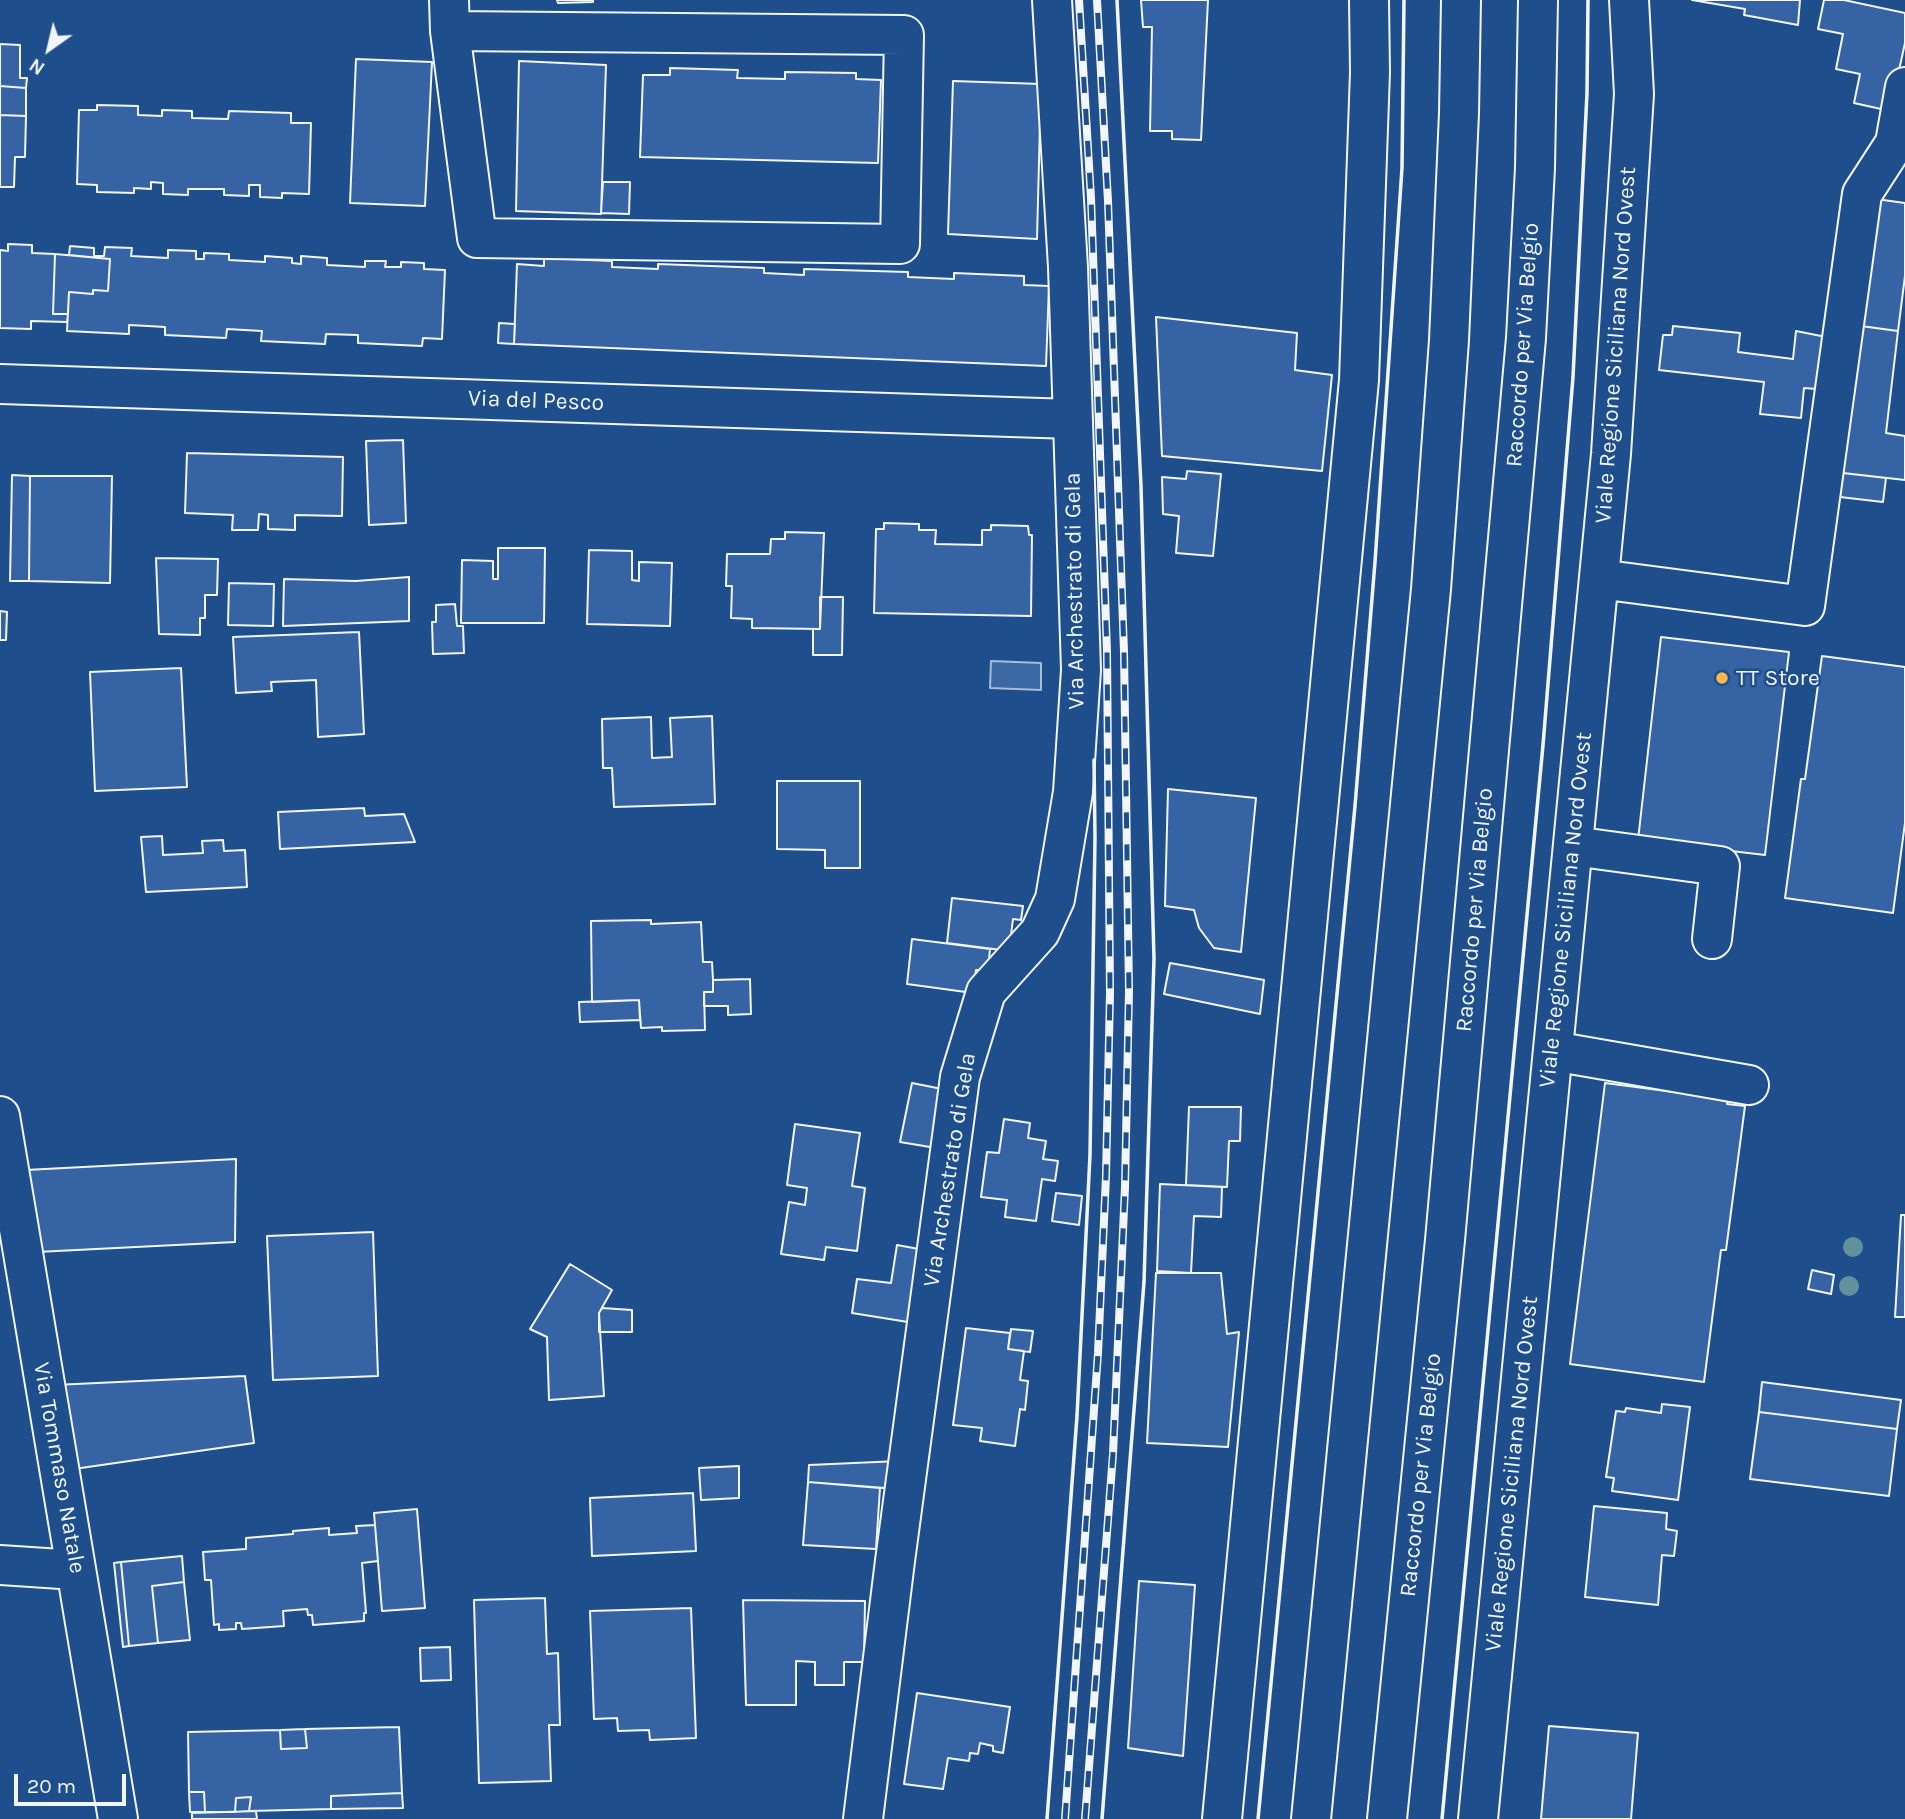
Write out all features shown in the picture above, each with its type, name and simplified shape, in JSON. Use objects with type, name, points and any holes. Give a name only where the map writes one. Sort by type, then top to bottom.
[{"type":"main road","name":"Via Archestrato di Gela","points":[[863,1819],[960,1077],[986,992],[1040,932],[1055,899],[1073,792],[1081,670],[1068,267],[1052,0]]},
{"type":"main road","points":[[1222,1819],[1359,380],[1370,72],[1369,0]]},
{"type":"main road","points":[[1311,1819],[1431,589],[1450,327],[1461,0]]},
{"type":"main road","name":"Raccordo per Via Belgio","points":[[1387,1819],[1445,1240],[1525,351],[1535,168],[1538,0]]},
{"type":"main road","name":"Viale Regione Siciliana Nord Ovest","points":[[1478,1819],[1611,454],[1634,94],[1629,0]]},
{"type":"main road","points":[[449,16],[904,35],[900,244],[477,238],[449,16]]},
{"type":"main road","points":[[1599,579],[1805,606],[1862,194],[1895,143],[1905,87]]},
{"type":"main road","name":"Via del Pesco","points":[[0,384],[1072,419]]},
{"type":"main road","points":[[1573,846],[1720,866],[1712,939]]},
{"type":"main road","points":[[1553,1051],[1749,1085]]},
{"type":"main road","name":"Via Tommaso Natale","points":[[0,1116],[118,1819]]},
{"type":"main road","points":[[0,1565],[76,1570]]},
{"type":"water","points":[[991,661],[1041,663],[1041,690],[990,688]]},
{"type":"building","points":[[557,0],[593,0],[593,2],[558,3]]},
{"type":"building","points":[[1141,0],[1208,0],[1201,140],[1172,139],[1172,131],[1150,131],[1152,27],[1143,27]]},
{"type":"building","points":[[1692,0],[1800,0],[1798,25],[1744,15],[1745,9]]},
{"type":"building","points":[[1824,0],[1844,0],[1905,13],[1905,43],[1890,111],[1854,103],[1860,74],[1836,69],[1843,34],[1818,29]]},
{"type":"building","points":[[0,44],[20,45],[20,78],[27,78],[26,88],[0,86]]},
{"type":"building","points":[[356,59],[432,62],[425,206],[350,203]]},
{"type":"building","points":[[519,61],[606,65],[601,214],[516,211]]},
{"type":"building","points":[[670,68],[738,70],[737,78],[785,79],[785,72],[856,73],[856,79],[881,80],[878,163],[640,157],[643,75],[670,75]]},
{"type":"building","points":[[953,81],[1041,84],[1037,239],[948,234]]},
{"type":"building","points":[[0,86],[26,88],[26,116],[0,115]]},
{"type":"building","points":[[97,105],[138,106],[138,115],[162,116],[162,110],[192,111],[192,118],[228,119],[229,111],[291,113],[291,123],[311,123],[309,194],[282,193],[282,198],[260,197],[260,185],[249,185],[249,196],[224,195],[224,189],[188,189],[188,195],[163,194],[163,183],[151,182],[151,189],[134,188],[134,193],[97,192],[97,185],[77,184],[79,110],[97,110]]},
{"type":"building","points":[[0,115],[26,116],[25,157],[15,157],[14,187],[0,187]]},
{"type":"building","points":[[603,182],[630,182],[629,214],[601,213]]},
{"type":"building","points":[[1876,199],[1905,203],[1905,276],[1898,331],[1861,326]]},
{"type":"building","points":[[8,244],[32,245],[32,253],[55,254],[53,314],[68,314],[67,322],[31,321],[31,329],[0,328],[0,250],[8,251]]},
{"type":"building","points":[[70,246],[94,248],[94,256],[104,256],[105,247],[132,248],[131,256],[168,258],[168,250],[196,251],[196,259],[204,259],[204,253],[229,254],[229,260],[265,262],[265,256],[292,258],[292,263],[301,264],[301,256],[327,258],[327,265],[365,267],[365,261],[386,261],[385,267],[401,267],[401,262],[424,263],[424,269],[445,270],[442,339],[423,338],[422,346],[358,343],[358,335],[326,334],[325,344],[261,341],[262,331],[227,329],[226,338],[165,335],[165,327],[129,325],[129,334],[67,331],[69,292],[93,294],[93,290],[108,291],[110,259],[69,255]]},
{"type":"building","points":[[55,254],[110,259],[108,291],[93,290],[93,294],[69,292],[68,314],[53,314]]},
{"type":"building","points":[[544,258],[612,261],[612,267],[658,269],[658,264],[764,268],[764,273],[804,275],[804,269],[908,272],[908,277],[954,279],[954,273],[1024,276],[1024,285],[1049,286],[1046,366],[514,344],[517,264],[544,266]]},
{"type":"building","points":[[1156,317],[1297,333],[1295,370],[1332,375],[1322,471],[1162,456]]},
{"type":"building","points":[[499,323],[515,324],[514,344],[498,343]]},
{"type":"building","points":[[1673,326],[1740,333],[1738,352],[1793,359],[1796,331],[1831,338],[1817,389],[1804,388],[1801,418],[1760,414],[1764,382],[1659,370],[1663,335],[1672,335]]},
{"type":"building","points":[[1861,326],[1898,331],[1886,433],[1905,436],[1905,480],[1843,473]]},
{"type":"building","points":[[403,440],[406,523],[369,525],[366,441]]},
{"type":"building","points":[[187,453],[343,457],[342,516],[295,515],[295,530],[268,529],[268,515],[259,514],[258,530],[232,530],[233,515],[185,513]]},
{"type":"building","points":[[1187,471],[1221,474],[1213,556],[1176,553],[1179,516],[1163,514],[1162,477],[1186,479]]},
{"type":"building","points":[[1843,473],[1886,478],[1883,502],[1840,497]]},
{"type":"building","points":[[12,475],[30,476],[29,581],[10,581]]},
{"type":"building","points":[[30,476],[112,476],[110,583],[29,581]]},
{"type":"building","points":[[884,523],[919,524],[919,530],[936,530],[935,544],[982,545],[982,530],[991,530],[991,525],[1028,526],[1029,535],[1032,535],[1031,616],[874,613],[876,529],[884,529]]},
{"type":"building","points":[[785,532],[824,533],[820,629],[752,628],[752,619],[731,618],[732,586],[726,586],[727,554],[770,554],[771,539],[785,539]]},
{"type":"building","points":[[498,548],[545,548],[544,623],[461,623],[462,560],[493,561],[493,579],[498,579]]},
{"type":"building","points":[[589,550],[632,551],[632,580],[639,581],[639,562],[672,563],[670,626],[587,624]]},
{"type":"building","points":[[156,558],[218,559],[217,595],[205,595],[205,618],[200,618],[200,635],[159,634]]},
{"type":"building","points":[[409,577],[409,621],[283,626],[284,579],[356,581]]},
{"type":"building","points":[[229,583],[274,584],[273,626],[228,625]]},
{"type":"building","points":[[820,597],[843,597],[842,655],[813,655],[813,629],[820,629]]},
{"type":"building","points":[[455,604],[457,626],[463,626],[464,653],[433,654],[432,622],[436,622],[436,605]]},
{"type":"building","points":[[0,611],[7,612],[6,640],[0,640]]},
{"type":"building","points":[[359,632],[364,734],[318,737],[316,680],[271,682],[272,691],[236,693],[233,637]]},
{"type":"building","points":[[1661,637],[1789,652],[1765,855],[1638,840]]},
{"type":"building","points":[[1822,656],[1905,667],[1905,823],[1893,913],[1785,898],[1801,779],[1805,779]]},
{"type":"building","points":[[181,668],[187,787],[95,791],[90,672]]},
{"type":"building","points":[[712,716],[715,804],[614,807],[612,768],[603,768],[602,719],[651,717],[652,758],[672,757],[670,718]]},
{"type":"building","points":[[777,781],[860,781],[860,868],[825,868],[825,850],[777,849]]},
{"type":"building","points":[[1168,789],[1256,798],[1241,952],[1214,948],[1199,928],[1194,910],[1165,906]]},
{"type":"building","points":[[364,808],[365,816],[404,814],[415,842],[280,849],[278,812]]},
{"type":"building","points":[[162,836],[163,855],[203,853],[202,841],[223,840],[224,851],[245,850],[247,887],[146,892],[141,837]]},
{"type":"building","points":[[952,898],[1023,906],[1021,920],[1013,919],[1009,951],[947,943]]},
{"type":"building","points":[[651,920],[651,924],[701,922],[703,962],[712,962],[713,980],[713,992],[704,992],[705,1030],[662,1031],[662,1027],[641,1028],[639,1000],[592,1002],[591,921]]},
{"type":"building","points":[[912,939],[990,949],[988,971],[976,970],[973,993],[907,984]]},
{"type":"building","points":[[1170,963],[1264,980],[1260,1014],[1164,994]]},
{"type":"building","points":[[750,979],[751,1014],[728,1015],[728,1006],[704,1006],[704,992],[713,992],[713,980]]},
{"type":"building","points":[[639,1000],[640,1020],[580,1022],[579,1002]]},
{"type":"building","points":[[912,1083],[947,1090],[936,1148],[900,1142]]},
{"type":"building","points":[[1605,1083],[1728,1099],[1727,1104],[1745,1106],[1726,1250],[1721,1250],[1704,1382],[1570,1364]]},
{"type":"building","points":[[1189,1107],[1241,1107],[1240,1141],[1229,1141],[1227,1187],[1186,1185]]},
{"type":"building","points":[[1004,1119],[1030,1123],[1028,1138],[1046,1141],[1043,1159],[1058,1161],[1055,1181],[1042,1179],[1036,1221],[1005,1217],[1007,1200],[981,1197],[987,1152],[999,1153]]},
{"type":"building","points":[[795,1124],[860,1133],[852,1186],[865,1188],[857,1251],[826,1247],[824,1260],[781,1254],[789,1202],[805,1205],[807,1188],[787,1185]]},
{"type":"building","points":[[236,1159],[235,1242],[37,1252],[26,1170]]},
{"type":"building","points":[[1160,1184],[1222,1187],[1221,1217],[1194,1216],[1191,1273],[1157,1271]]},
{"type":"building","points":[[1056,1193],[1082,1196],[1079,1225],[1052,1221]]},
{"type":"building","points":[[1901,1215],[1905,1215],[1905,1317],[1895,1317]]},
{"type":"building","points":[[373,1232],[378,1376],[273,1380],[267,1236]]},
{"type":"building","points":[[897,1245],[919,1249],[908,1322],[852,1313],[857,1279],[891,1283]]},
{"type":"building","points":[[570,1264],[612,1290],[599,1313],[604,1396],[549,1400],[547,1337],[530,1329]]},
{"type":"building","points":[[1812,1270],[1834,1275],[1831,1294],[1808,1289]]},
{"type":"building","points":[[1156,1273],[1221,1273],[1227,1334],[1239,1332],[1228,1447],[1147,1443]]},
{"type":"building","points":[[602,1308],[632,1310],[632,1332],[599,1332],[599,1313]]},
{"type":"building","points":[[966,1328],[1010,1333],[1008,1349],[1024,1351],[1020,1380],[1028,1381],[1025,1410],[1020,1409],[1015,1446],[980,1441],[982,1428],[953,1425]]},
{"type":"building","points":[[1011,1329],[1033,1331],[1030,1352],[1008,1349]]},
{"type":"building","points":[[245,1376],[254,1443],[67,1470],[55,1385]]},
{"type":"building","points":[[1762,1382],[1901,1400],[1897,1429],[1759,1412]]},
{"type":"building","points":[[1662,1404],[1690,1407],[1678,1500],[1612,1491],[1614,1478],[1606,1477],[1616,1411],[1625,1412],[1626,1408],[1661,1413]]},
{"type":"building","points":[[1759,1412],[1897,1429],[1889,1496],[1750,1479]]},
{"type":"building","points":[[899,1461],[898,1489],[808,1482],[809,1465]]},
{"type":"building","points":[[739,1466],[739,1498],[701,1500],[699,1468]]},
{"type":"building","points":[[808,1482],[880,1488],[876,1549],[803,1545]]},
{"type":"building","points":[[693,1493],[696,1551],[592,1556],[590,1498]]},
{"type":"building","points":[[1594,1506],[1667,1513],[1666,1529],[1677,1531],[1674,1556],[1662,1555],[1658,1605],[1585,1597]]},
{"type":"building","points":[[417,1509],[425,1608],[382,1611],[374,1513]]},
{"type":"building","points":[[375,1525],[378,1561],[362,1563],[366,1613],[364,1621],[313,1625],[312,1615],[308,1615],[307,1609],[283,1611],[284,1626],[242,1629],[241,1623],[236,1623],[236,1629],[219,1630],[219,1624],[214,1625],[211,1580],[205,1580],[203,1552],[246,1549],[246,1538],[329,1528],[329,1535],[357,1533],[356,1526]]},
{"type":"building","points":[[182,1556],[184,1582],[152,1586],[158,1643],[129,1646],[121,1562]]},
{"type":"building","points":[[121,1562],[129,1646],[123,1647],[114,1563]]},
{"type":"building","points":[[1139,1581],[1195,1585],[1183,1756],[1128,1748]]},
{"type":"building","points":[[184,1582],[190,1640],[158,1643],[152,1586]]},
{"type":"building","points":[[545,1598],[547,1654],[558,1653],[560,1725],[549,1725],[551,1781],[479,1783],[474,1600]]},
{"type":"building","points":[[743,1600],[865,1601],[864,1662],[844,1662],[844,1685],[815,1685],[815,1662],[796,1661],[796,1705],[746,1705]]},
{"type":"building","points":[[691,1608],[696,1738],[650,1740],[649,1730],[618,1731],[617,1718],[594,1719],[590,1611]]},
{"type":"building","points":[[450,1647],[451,1680],[421,1681],[420,1648]]},
{"type":"building","points":[[917,1693],[1010,1707],[1003,1753],[993,1751],[993,1746],[980,1743],[978,1754],[970,1753],[969,1761],[948,1758],[943,1789],[904,1784]]},
{"type":"building","points":[[1549,1726],[1638,1733],[1631,1819],[1541,1819]]},
{"type":"building","points":[[399,1727],[402,1793],[331,1796],[331,1809],[249,1811],[251,1797],[236,1798],[235,1812],[205,1812],[204,1792],[189,1792],[188,1732],[280,1730],[281,1749],[307,1748],[305,1729]]},
{"type":"building","points":[[305,1729],[307,1748],[281,1749],[280,1730]]},
{"type":"building","points":[[189,1792],[204,1792],[205,1812],[190,1812]]},
{"type":"building","points":[[402,1793],[403,1808],[331,1809],[331,1796]]},
{"type":"building","points":[[251,1797],[249,1811],[235,1812],[236,1798]]},
{"type":"building","points":[[256,1811],[257,1819],[192,1819],[192,1813]]},
{"type":"railway","points":[[1065,1819],[1098,1353],[1110,993],[1107,652],[1091,198],[1079,0]]},
{"type":"railway","points":[[1085,1819],[1113,1454],[1125,1187],[1129,991],[1124,652],[1108,201],[1097,0]]},
{"type":"wall","points":[[1102,1819],[1144,1282],[1154,959],[1141,486],[1117,0]]},
{"type":"wall","points":[[1258,1819],[1355,806],[1375,562],[1402,168],[1404,0]]},
{"type":"wall","points":[[1442,1819],[1543,745],[1573,377],[1587,93],[1588,0]]},
{"type":"wall","points":[[1047,1819],[1077,1416],[1090,1155],[1094,760]]},
{"type":"place","name":"TT Store","points":[[1722,678]]}]
